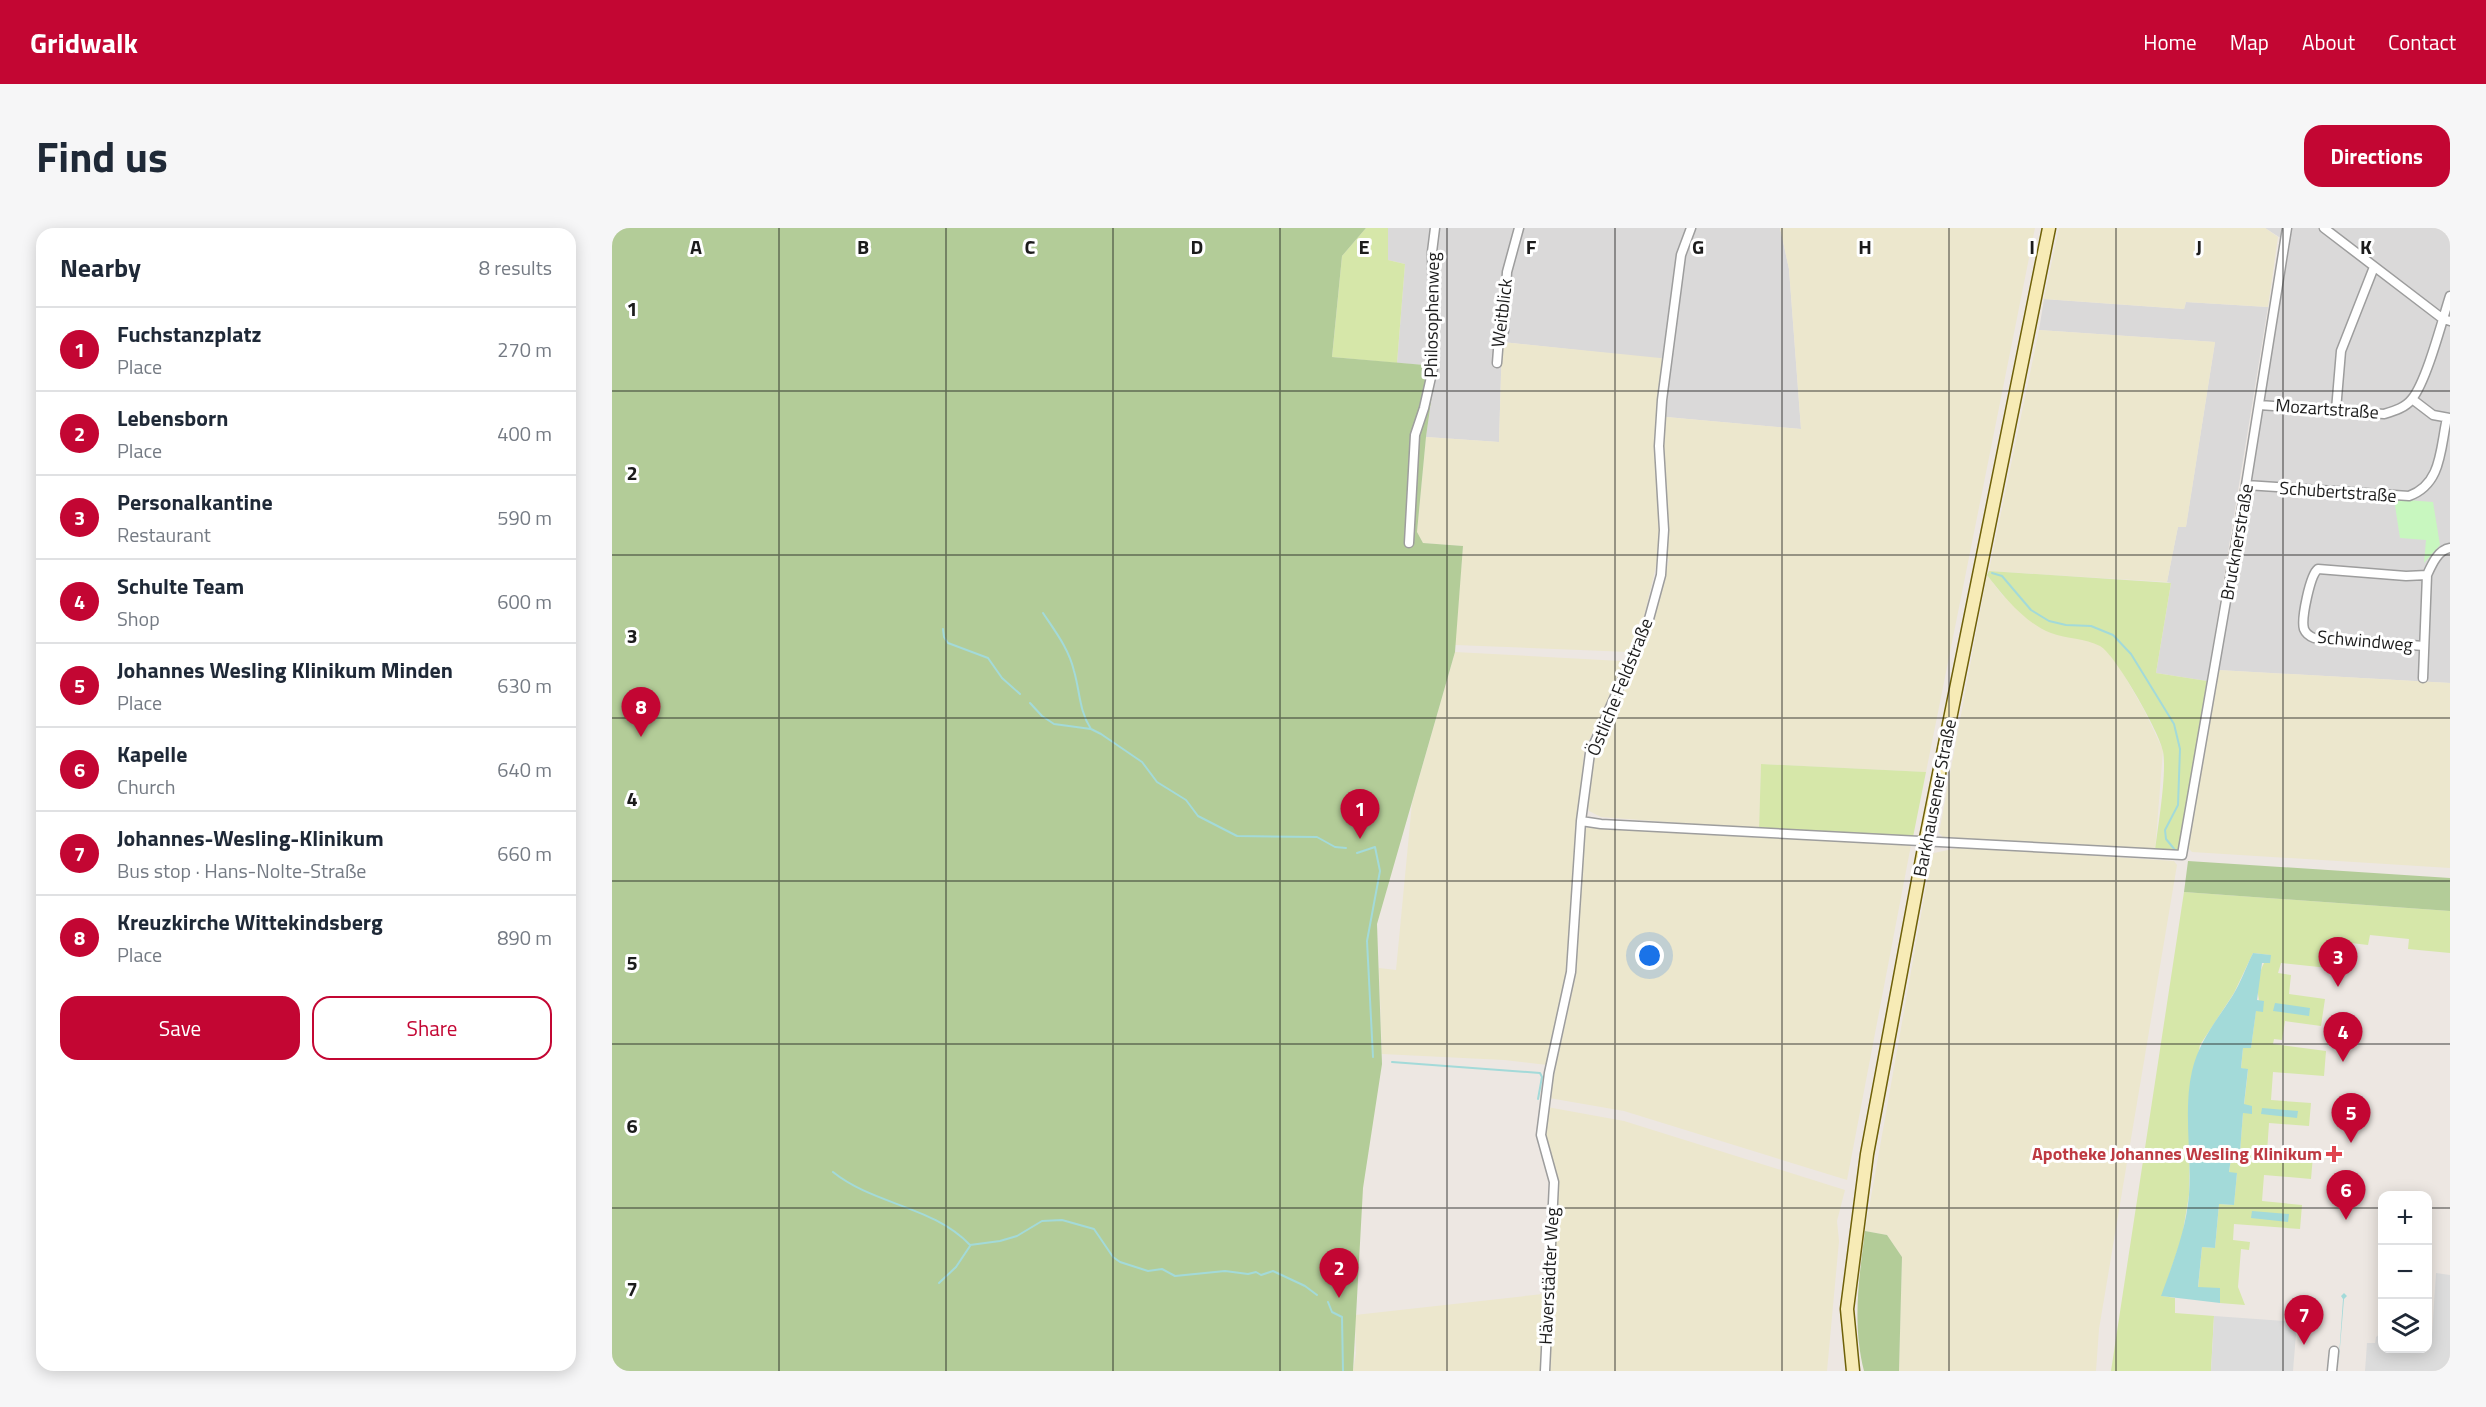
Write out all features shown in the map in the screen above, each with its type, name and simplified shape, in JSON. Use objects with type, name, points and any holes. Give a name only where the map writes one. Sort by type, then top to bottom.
[{"type":"main road","name":"Barkhausener Straße","points":[[1853,1371],[1847,1309],[1852,1258],[1879,1086],[1925,843],[2049,228]]},
{"type":"street","name":"Philosophenweg","points":[[1409,543],[1415,435],[1434,364],[1432,252],[1435,228]]},
{"type":"street","name":"Weitblick","points":[[1497,363],[1500,337],[1504,331],[1507,272],[1519,228]]},
{"type":"street","name":"Östliche Feldstraße","points":[[1554,1182],[1541,1135],[1549,1073],[1571,972],[1581,820],[1590,753],[1649,619],[1660,575],[1664,530],[1659,446],[1662,400],[1681,255],[1691,228]]},
{"type":"street","name":"Brucknerstraße","points":[[1925,843],[2182,855],[2246,485],[2287,228]]},
{"type":"street","points":[[2324,228],[2446,320]]},
{"type":"street","points":[[2336,410],[2341,351],[2373,267]]},
{"type":"street","points":[[2412,399],[2446,320],[2450,296]]},
{"type":"street","name":"Mozartstraße","points":[[2259,405],[2384,414],[2400,410],[2412,399]]},
{"type":"street","name":"Schubertstraße","points":[[2246,485],[2409,496],[2425,489],[2435,476],[2448,418],[2433,415],[2412,399]]},
{"type":"street","points":[[2423,678],[2427,575],[2445,548],[2450,548]]},
{"type":"street","name":"Schwindweg","points":[[2424,646],[2314,638],[2308,635],[2303,625],[2311,578],[2318,569],[2406,576],[2427,575]]},
{"type":"street","points":[[1581,820],[1601,824],[1925,843]]},
{"type":"street","name":"Häverstädter Weg","points":[[1545,1371],[1554,1182]]},
{"type":"street","points":[[2332,1371],[2334,1351]]},
{"type":"shaded area","points":[[1388,228],[1780,228],[1789,269],[1801,429],[1666,417],[1670,360],[1502,342],[1499,442],[1426,437],[1436,366],[1397,363],[1405,264],[1388,260]]},
{"type":"shaded area","points":[[1780,228],[2035,228],[1926,772],[1761,764],[1759,829],[1601,817],[1589,811],[1587,801],[1593,753],[1638,662],[1654,620],[1669,559],[1658,558],[1644,617],[1629,652],[1455,645],[1463,546],[1423,543],[1417,532],[1426,437],[1499,442],[1502,342],[1670,359],[1666,417],[1801,429],[1789,269]]},
{"type":"shaded area","points":[[2059,228],[2265,228],[2278,237],[2268,307],[2186,302],[2184,309],[2044,299]]},
{"type":"shaded area","points":[[2265,228],[2450,228],[2450,683],[2218,670],[2290,244]]},
{"type":"shaded area","points":[[2044,299],[2184,309],[2186,302],[2268,307],[2207,681],[2156,673],[2171,583],[2167,582],[2178,526],[2186,526],[2215,342],[2039,330]]},
{"type":"shaded area","points":[[2039,330],[2215,342],[2186,527],[2178,527],[2167,582],[1989,571]]},
{"type":"shaded area","points":[[1987,575],[2003,596],[2103,646],[2121,670],[2163,750],[2155,851],[1943,837],[1939,833]]},
{"type":"shaded area","points":[[1455,652],[1621,661],[1625,664],[1584,751],[1569,971],[1547,1065],[1504,1060],[1382,1054],[1379,968],[1396,970],[1412,803]]},
{"type":"shaded area","points":[[2218,670],[2450,683],[2450,868],[2192,852],[2188,848]]},
{"type":"shaded area","points":[[1588,827],[1911,845],[1847,1180],[1624,1111],[1549,1098],[1576,974],[1583,831]]},
{"type":"shaded area","points":[[1962,847],[2174,861],[2177,865],[2099,1329],[2096,1371],[1899,1371],[1902,1257],[1887,1235],[1865,1231],[1931,859],[1934,853]]},
{"type":"shaded area","points":[[1547,1107],[1624,1121],[1845,1190],[1837,1221],[1839,1241],[1827,1371],[1550,1371],[1556,1175],[1546,1146],[1544,1128]]},
{"type":"shaded area","points":[[2436,1273],[2450,1275],[2450,1371],[2365,1371],[2367,1343],[2375,1343],[2378,1335],[2378,1353],[2432,1353]]},
{"type":"shaded area","points":[[1543,1294],[1541,1371],[1353,1371],[1356,1353],[1355,1315]]},
{"type":"shaded area","points":[[2214,1316],[2297,1322],[2293,1371],[2211,1371]]},
{"type":"green space","points":[[612,228],[1366,228],[1342,256],[1332,357],[1436,366],[1426,437],[1417,532],[1423,543],[1463,546],[1455,652],[1377,924],[1382,1064],[1363,1188],[1353,1371],[612,1371]]},
{"type":"green space","points":[[1366,228],[1388,228],[1388,260],[1405,264],[1397,363],[1332,357],[1342,256]]},
{"type":"green space","points":[[2394,499],[2433,502],[2440,545],[2424,563],[2426,540],[2400,538]]},
{"type":"green space","points":[[1989,571],[2171,583],[2156,673],[2207,681],[2180,849],[2176,853],[2155,851],[2163,786],[2163,751],[2154,728],[2126,678],[2100,646],[2051,633],[2032,623],[2001,592],[1987,575]]},
{"type":"green space","points":[[1761,764],[1926,772],[1913,837],[1759,829]]},
{"type":"green space","points":[[2188,861],[2450,878],[2450,911],[2184,892]]},
{"type":"green space","points":[[2184,892],[2450,911],[2450,953],[2408,949],[2409,939],[2370,935],[2368,945],[2351,943],[2347,970],[2281,963],[2278,973],[2291,975],[2289,994],[2325,999],[2321,1026],[2285,1021],[2282,1040],[2274,1039],[2273,1044],[2326,1051],[2324,1076],[2273,1072],[2271,1100],[2311,1103],[2309,1126],[2269,1123],[2267,1152],[2313,1156],[2311,1179],[2264,1175],[2262,1201],[2302,1205],[2300,1229],[2234,1224],[2233,1240],[2250,1242],[2249,1250],[2241,1249],[2238,1287],[2245,1305],[2220,1303],[2220,1288],[2198,1288],[2202,1247],[2215,1248],[2219,1204],[2234,1205],[2237,1173],[2229,1173],[2232,1151],[2240,1151],[2243,1113],[2252,1113],[2244,1105],[2248,1070],[2241,1068],[2243,1048],[2251,1048],[2256,1010],[2263,1011],[2258,997],[2258,982],[2262,967],[2270,955],[2253,953],[2234,993],[2200,1045],[2188,1106],[2189,1195],[2182,1237],[2162,1296],[2175,1298],[2175,1313],[2214,1316],[2211,1371],[2111,1371]]},
{"type":"green space","points":[[1865,1231],[1887,1235],[1902,1257],[1899,1371],[1864,1371],[1857,1318]]},
{"type":"water","points":[[2253,953],[2271,955],[2270,963],[2262,963],[2257,1000],[2264,1001],[2263,1012],[2256,1011],[2251,1048],[2243,1048],[2241,1068],[2248,1069],[2244,1104],[2252,1106],[2252,1114],[2243,1113],[2240,1152],[2232,1152],[2229,1172],[2237,1173],[2234,1205],[2219,1204],[2215,1248],[2202,1247],[2198,1287],[2220,1288],[2220,1303],[2161,1296],[2185,1221],[2189,1195],[2188,1101],[2192,1071],[2204,1040],[2236,990]]},
{"type":"water","points":[[2275,1003],[2310,1008],[2309,1016],[2273,1011]]},
{"type":"water","points":[[2262,1108],[2298,1111],[2297,1118],[2261,1114]]},
{"type":"water","points":[[2252,1211],[2289,1214],[2288,1222],[2251,1218]]},
{"type":"water","points":[[2344,1293],[2347,1296],[2344,1299],[2338,1371],[2343,1299],[2341,1296]]},
{"type":"waterway","points":[[1992,573],[2002,576],[2031,610],[2049,621],[2066,625],[2091,626],[2113,635],[2131,654],[2174,724],[2180,749],[2178,805],[2165,830],[2166,839],[2175,850]]},
{"type":"waterway","points":[[1043,613],[1069,655],[1082,708],[1091,729]]},
{"type":"waterway","points":[[943,629],[948,643],[988,658],[1002,678],[1020,694]]},
{"type":"waterway","points":[[1030,703],[1042,716],[1054,724],[1091,729],[1101,734],[1142,762],[1157,782],[1186,800],[1198,816],[1237,836],[1317,837],[1335,847],[1346,848]]},
{"type":"waterway","points":[[1357,853],[1375,847],[1380,871],[1367,941],[1373,1057]]},
{"type":"waterway","points":[[1392,1062],[1540,1073],[1542,1077],[1538,1099]]},
{"type":"waterway","points":[[833,1172],[866,1192],[939,1222],[970,1245],[1017,1236],[1042,1221],[1062,1220],[1094,1229],[1113,1257],[1120,1262],[1148,1271],[1162,1269],[1175,1276],[1225,1271],[1248,1274],[1256,1272],[1261,1275],[1273,1271],[1305,1286],[1317,1295]]},
{"type":"waterway","points":[[939,1283],[956,1267],[970,1246]]},
{"type":"waterway","points":[[1328,1302],[1332,1312],[1342,1317],[1343,1371]]},
{"type":"place","name":"Kreuzkirche Wittekindsberg","points":[[641,737]]},
{"type":"place","name":"Fuchstanzplatz","points":[[1360,839]]},
{"type":"place","name":"Personalkantine","points":[[2338,987]]},
{"type":"place","name":"Schulte Team","points":[[2343,1062]]},
{"type":"place","name":"Johannes Wesling Klinikum Minden","points":[[2351,1143]]},
{"type":"place","name":"Apotheke Johannes Wesling Klinikum","points":[[2334,1154]]},
{"type":"place","name":"Kapelle","points":[[2346,1220]]},
{"type":"place","name":"Lebensborn","points":[[1339,1298]]},
{"type":"place","name":"Johannes-Wesling-Klinikum","points":[[2304,1345]]}]
